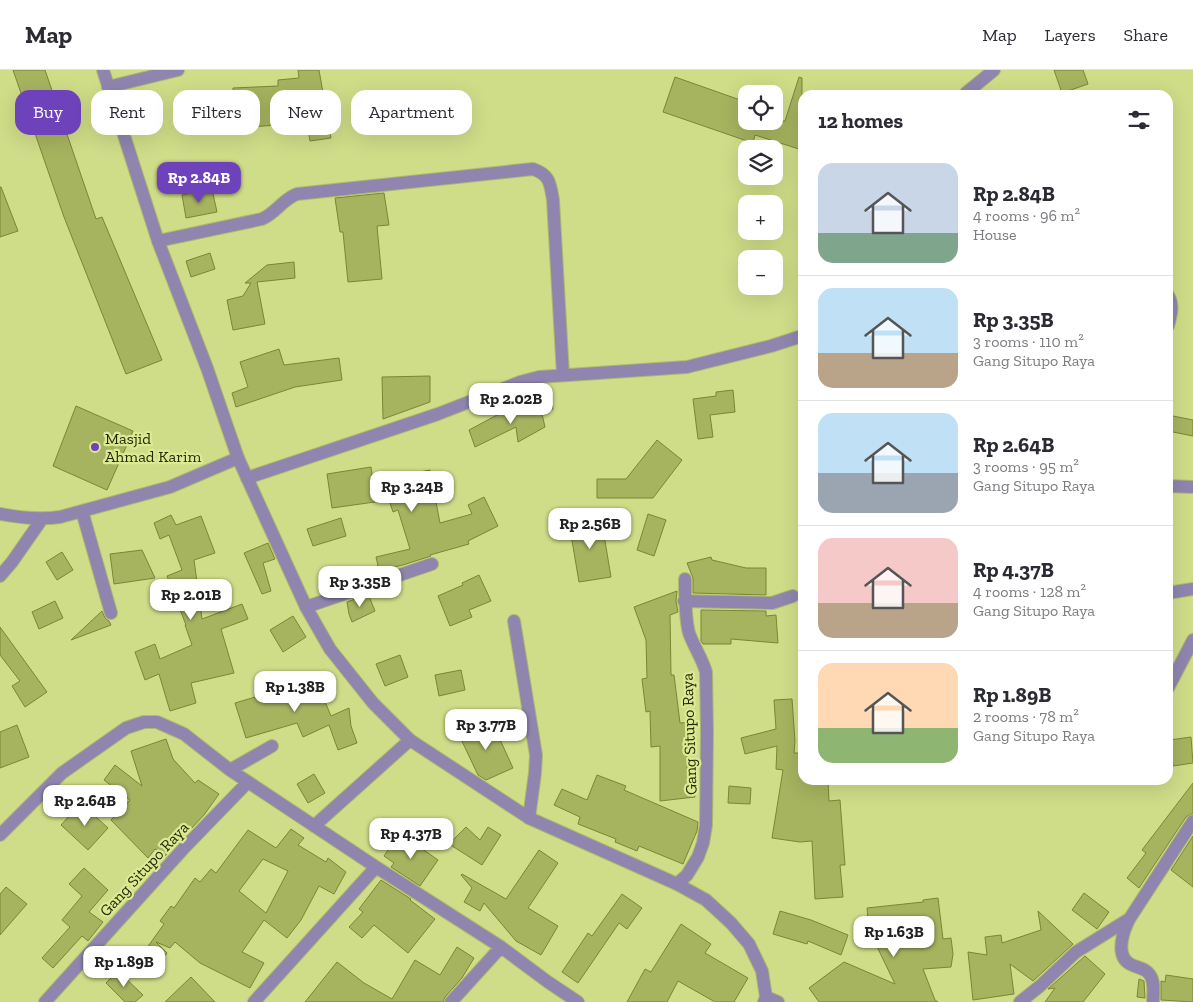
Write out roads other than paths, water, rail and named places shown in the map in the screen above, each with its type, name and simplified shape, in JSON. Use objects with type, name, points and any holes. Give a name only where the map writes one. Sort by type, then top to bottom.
[{"type":"street","points":[[103,70],[158,241],[207,368],[238,458],[306,607],[330,649],[373,703],[410,740],[529,818],[677,884],[706,900],[731,923],[749,944],[762,971],[765,1000],[778,1002]]},
{"type":"street","points":[[108,86],[178,70]]},
{"type":"street","points":[[971,90],[994,70]]},
{"type":"street","points":[[158,241],[262,219],[277,210],[290,196],[297,194],[533,169],[543,173],[550,183],[553,200],[563,375]]},
{"type":"street","points":[[247,478],[438,414],[520,382],[539,377],[688,367],[798,337]]},
{"type":"street","points":[[0,514],[18,518],[42,519],[82,512],[170,487],[238,458]]},
{"type":"street","points":[[1173,486],[1193,487]]},
{"type":"street","points":[[82,512],[110,613]]},
{"type":"street","points":[[0,576],[42,519]]},
{"type":"street","points":[[306,607],[432,564]]},
{"type":"street","name":"Gang Situpo Raya","points":[[677,884],[687,875],[698,857],[703,843],[707,805],[706,672],[702,658],[689,632],[684,600],[685,579]]},
{"type":"street","points":[[1173,591],[1193,589]]},
{"type":"street","points":[[684,600],[772,603],[793,596]]},
{"type":"street","points":[[514,621],[536,755],[536,773],[529,818]]},
{"type":"street","points":[[1173,670],[1193,640]]},
{"type":"street","points":[[0,835],[62,773],[126,728],[144,722],[157,722],[184,734],[230,770],[501,947],[578,1002]]},
{"type":"street","points":[[314,826],[410,740]]},
{"type":"street","points":[[230,770],[272,746]]},
{"type":"street","name":"Gang Situpo Raya","points":[[45,1002],[184,848],[248,782]]},
{"type":"street","points":[[1152,1002],[1152,977],[1147,971],[1129,964],[1124,959],[1122,950],[1123,934],[1130,918],[1193,821]]},
{"type":"street","points":[[254,1002],[376,867]]},
{"type":"street","points":[[1020,1002],[1076,952],[1130,918]]},
{"type":"street","points":[[451,1002],[501,947]]},
{"type":"place","name":"Masjid Ahmad Karim","points":[[95,447]]}]
